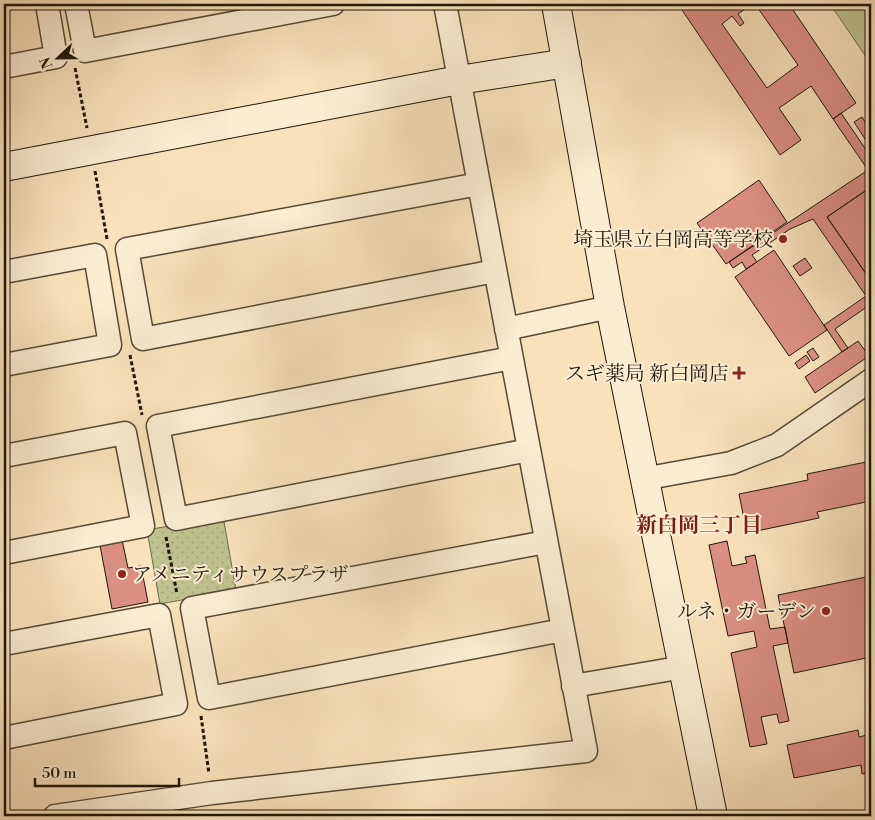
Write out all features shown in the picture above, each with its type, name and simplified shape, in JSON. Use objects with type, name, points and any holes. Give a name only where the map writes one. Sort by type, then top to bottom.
[{"type":"street","points":[[4,67],[56,57],[47,4]]},
{"type":"street","points":[[76,4],[85,51],[333,4]]},
{"type":"street","points":[[55,816],[212,793],[586,751],[445,4]]},
{"type":"street","points":[[556,4],[643,479],[684,667],[713,816]]},
{"type":"street","points":[[4,167],[459,80],[567,63]]},
{"type":"street","points":[[478,184],[126,249],[143,339],[495,271]]},
{"type":"street","points":[[4,272],[94,255],[110,345],[4,366]]},
{"type":"street","points":[[506,330],[610,307]]},
{"type":"street","points":[[511,358],[158,426],[172,501],[176,519],[529,450]]},
{"type":"street","points":[[643,479],[731,463],[777,445],[871,380]]},
{"type":"street","points":[[4,456],[125,433],[143,526],[4,553]]},
{"type":"street","points":[[546,542],[192,608],[210,698],[563,630]]},
{"type":"street","points":[[4,644],[159,615],[176,704],[4,738]]},
{"type":"street","points":[[573,686],[684,667]]},
{"type":"path","points":[[74,63],[92,150],[108,243]]},
{"type":"path","points":[[130,351],[142,419]]},
{"type":"path","points":[[164,530],[179,602]]},
{"type":"path","points":[[200,710],[212,793]]},
{"type":"green space","points":[[830,4],[871,4],[871,64]]},
{"type":"green space","points":[[223,516],[236,590],[160,604],[147,530]]},
{"type":"building","points":[[678,4],[752,4],[738,14],[744,23],[740,26],[732,16],[722,24],[767,88],[798,65],[755,4],[789,4],[856,103],[833,119],[811,86],[779,108],[801,140],[780,155]]},
{"type":"building","points":[[841,113],[871,157],[871,187],[827,217],[871,281],[871,304],[835,329],[848,348],[842,352],[824,325],[866,296],[813,219],[790,229],[752,255],[757,262],[746,269],[742,262],[733,268],[729,262],[868,170],[833,119]]},
{"type":"building","points":[[862,117],[871,132],[871,135],[865,139],[854,122]]},
{"type":"building","points":[[759,180],[787,222],[726,264],[697,223]]},
{"type":"building","points":[[871,187],[871,281],[827,217]]},
{"type":"building","points":[[774,250],[827,330],[789,356],[735,277]]},
{"type":"building","points":[[805,258],[812,268],[800,276],[793,266]]},
{"type":"building","points":[[858,341],[869,356],[815,393],[805,377]]},
{"type":"building","points":[[813,348],[819,357],[813,361],[807,352]]},
{"type":"building","points":[[806,355],[810,361],[799,369],[795,363]]},
{"type":"building","points":[[871,461],[871,501],[817,512],[819,518],[747,533],[739,494],[808,480],[807,474]]},
{"type":"building","points":[[121,535],[128,568],[141,566],[148,602],[112,609],[99,540]]},
{"type":"building","points":[[727,541],[732,566],[747,563],[745,557],[755,555],[770,629],[785,627],[788,643],[773,646],[789,721],[779,723],[777,714],[761,717],[767,744],[750,747],[731,653],[757,647],[754,631],[728,636],[709,545]]},
{"type":"building","name":"ルネ・ガーデン","points":[[871,576],[871,657],[794,673],[778,595]]},
{"type":"building","points":[[858,730],[859,737],[871,734],[871,772],[862,774],[861,765],[794,778],[787,745]]},
{"type":"place","name":"埼玉県立白岡高等学校","points":[[783,239]]},
{"type":"place","name":"スギ薬局 新白岡店","points":[[739,373]]},
{"type":"place","name":"アメニティサウスプラザ","points":[[122,574]]},
{"type":"place","name":"ルネ・ガーデン","points":[[826,611]]},
{"type":"district","name":"新白岡三丁目","points":[[699,525]]}]
